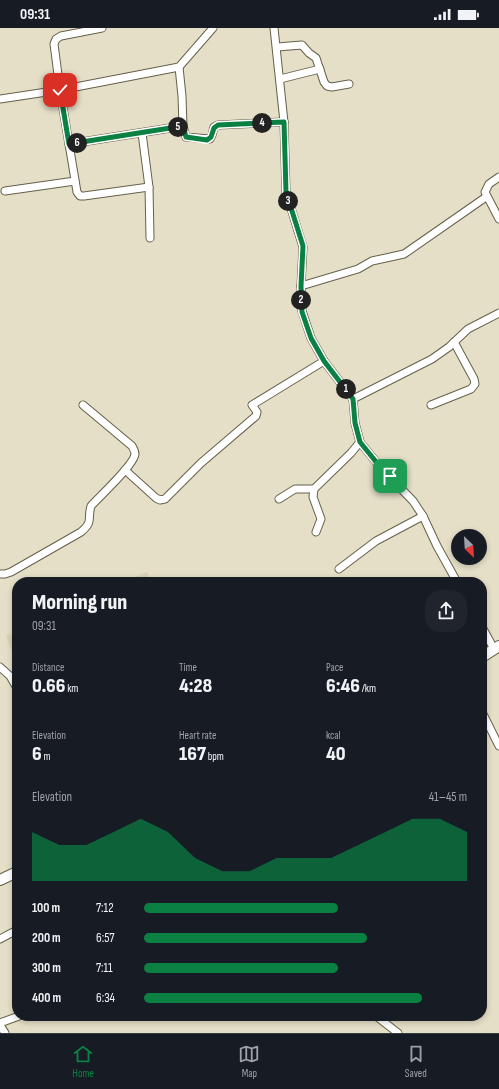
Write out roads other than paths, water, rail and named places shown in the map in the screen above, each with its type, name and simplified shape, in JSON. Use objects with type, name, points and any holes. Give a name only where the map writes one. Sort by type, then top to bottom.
[{"type":"main road","points":[[487,654],[497,648]]},
{"type":"main road","points":[[0,880],[12,874]]},
{"type":"street","points":[[102,28],[61,36],[56,39],[54,48],[77,192],[80,196],[149,187]]},
{"type":"street","points":[[0,99],[60,90],[179,67],[213,28]]},
{"type":"street","points":[[274,28],[284,122],[286,192],[303,246],[301,286],[302,312],[311,338],[324,361],[353,399],[355,423],[360,442],[381,468],[407,493],[423,516],[437,546],[454,577]]},
{"type":"street","points":[[277,47],[302,45],[316,58],[324,82],[327,86],[332,87],[349,84]]},
{"type":"street","points":[[179,67],[183,126],[186,137],[207,140],[211,137],[214,128],[218,125],[284,122]]},
{"type":"street","points":[[280,79],[320,70]]},
{"type":"street","points":[[69,144],[183,126]]},
{"type":"street","points":[[142,133],[149,187],[150,238]]},
{"type":"street","points":[[499,176],[485,189],[486,197],[499,219]]},
{"type":"street","points":[[5,192],[75,181]]},
{"type":"street","points":[[301,286],[358,269],[372,261],[404,254],[486,197]]},
{"type":"street","points":[[353,399],[432,359],[468,329],[499,313]]},
{"type":"street","points":[[431,406],[471,389],[475,384],[474,379],[454,342]]},
{"type":"street","points":[[125,470],[156,498],[165,500],[201,463],[256,416],[256,412],[252,405],[324,361]]},
{"type":"street","points":[[0,574],[11,572],[81,532],[89,524],[89,512],[91,506],[133,460],[135,455],[132,446],[83,405]]},
{"type":"street","points":[[316,532],[321,521],[321,516],[313,497],[314,489],[351,453],[360,442]]},
{"type":"street","points":[[279,499],[295,490],[314,489]]},
{"type":"street","points":[[339,569],[376,541],[423,516]]},
{"type":"street","points":[[487,634],[497,648]]},
{"type":"street","points":[[0,667],[12,679]]},
{"type":"street","points":[[487,722],[499,746]]},
{"type":"street","points":[[0,939],[12,933]]},
{"type":"street","points":[[5,1033],[0,1024],[12,1019]]},
{"type":"street","points":[[383,1021],[395,1032]]}]
